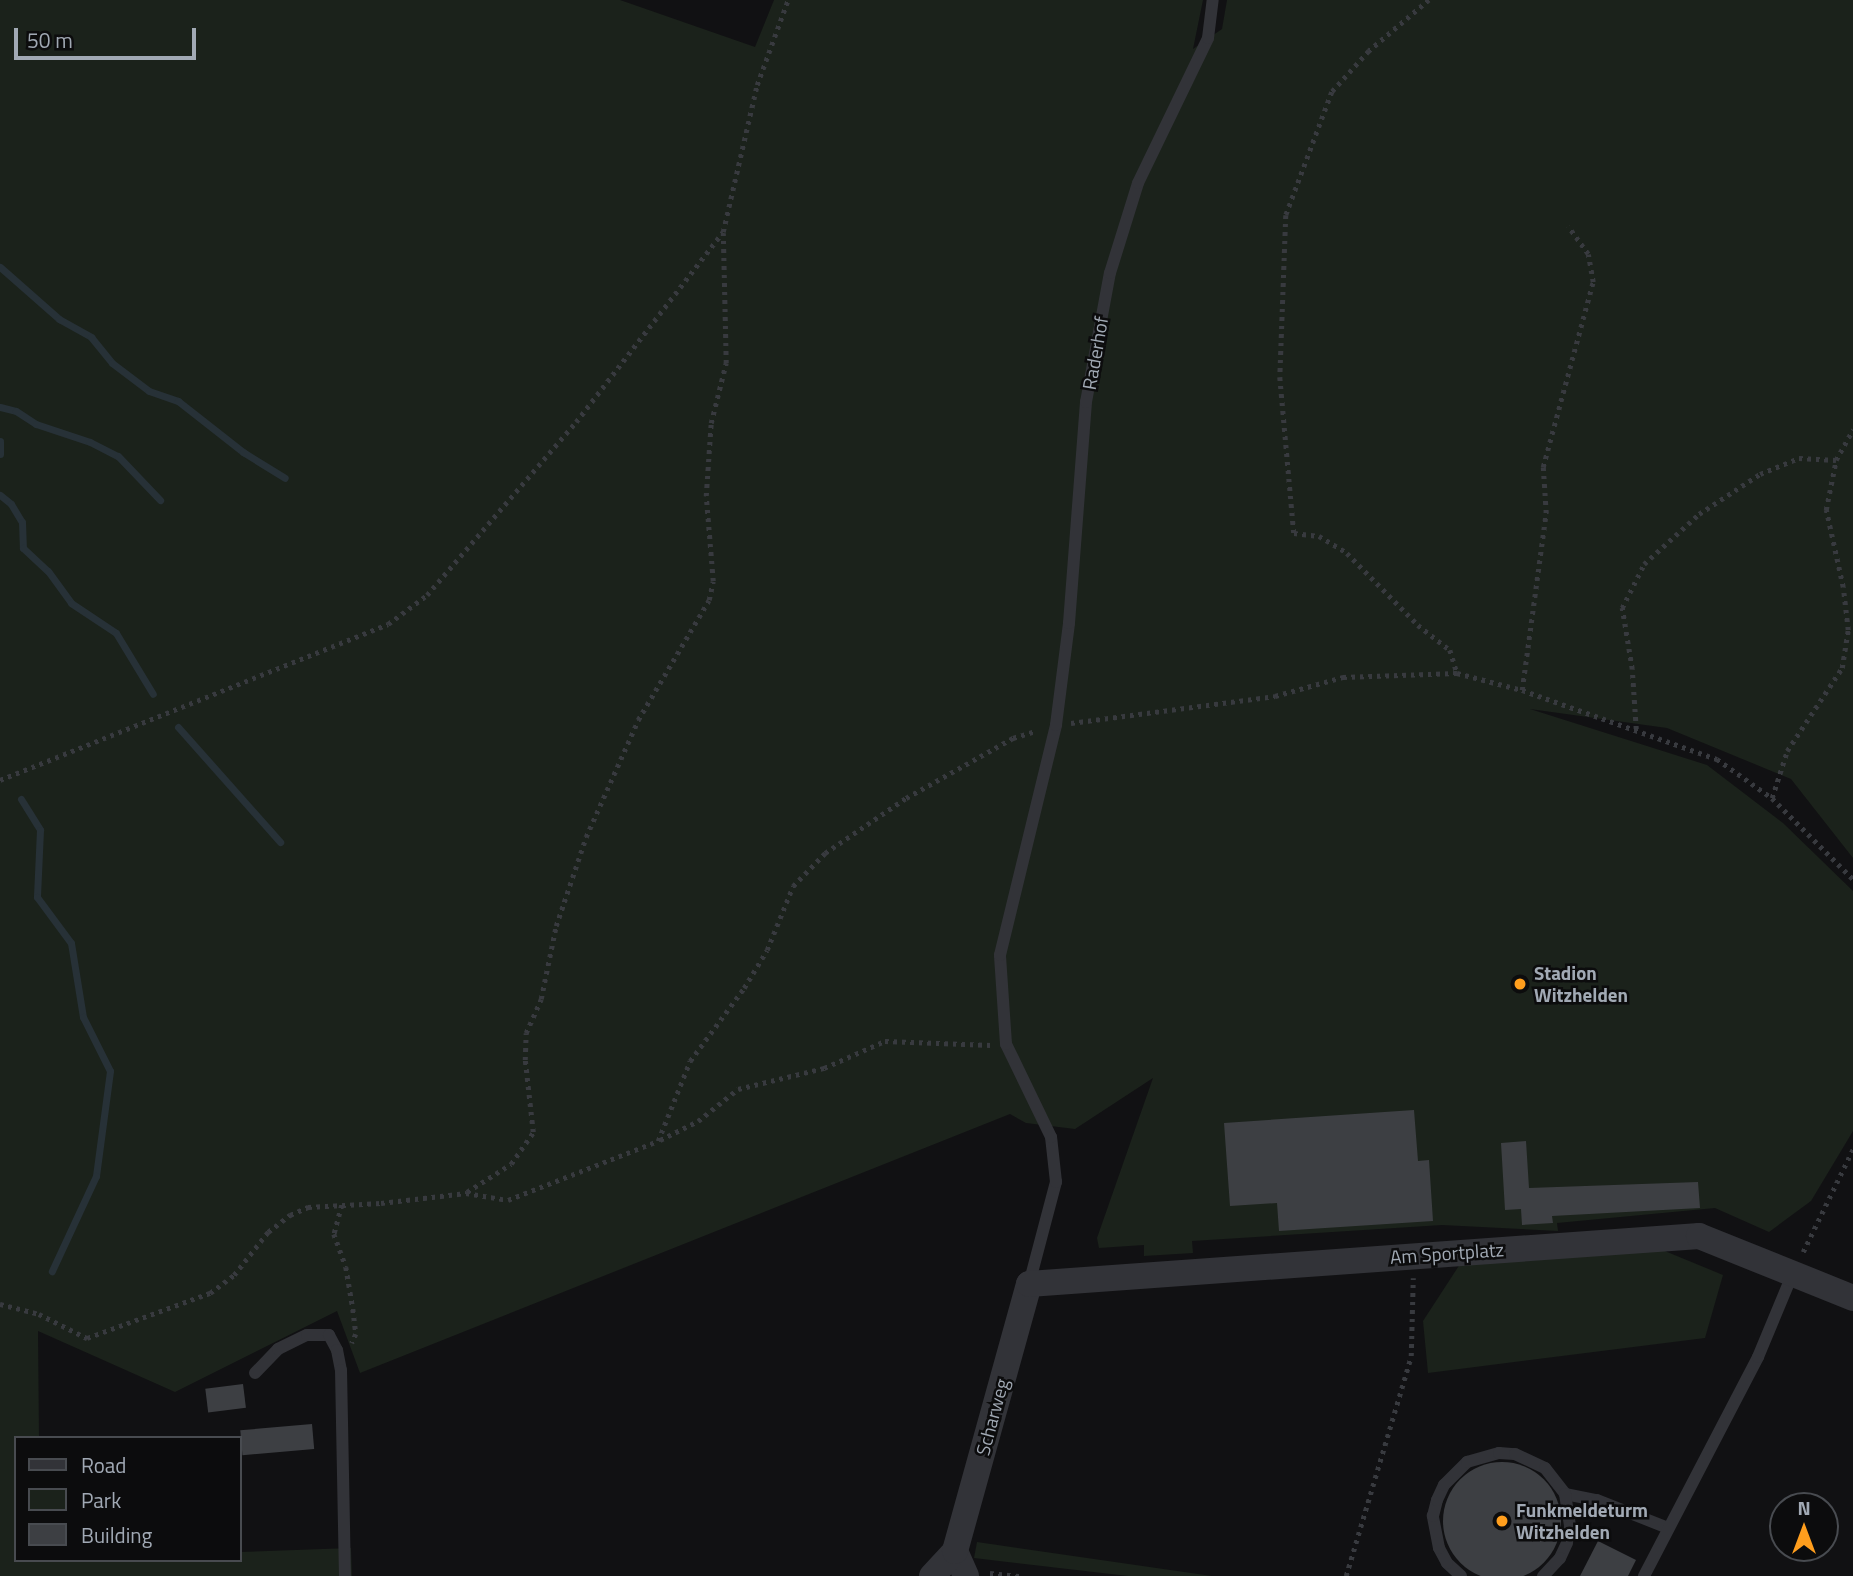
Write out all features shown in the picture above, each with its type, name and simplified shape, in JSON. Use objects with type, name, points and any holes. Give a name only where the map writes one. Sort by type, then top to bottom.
[{"type":"street","name":"Am Sportplatz","points":[[1029,1284],[1699,1236],[1853,1298]]},
{"type":"street","name":"Scharweg","points":[[932,1576],[955,1551],[1029,1284]]},
{"type":"street","points":[[955,1551],[966,1576]]},
{"type":"lane","name":"Raderhof","points":[[1006,1044],[1000,955],[1056,725],[1069,623],[1086,402],[1110,273],[1138,183],[1208,38],[1213,0]]},
{"type":"lane","points":[[1006,1044],[1051,1137],[1056,1182],[1029,1284]]},
{"type":"lane","points":[[1644,1576],[1668,1528],[1684,1504],[1758,1357],[1793,1273]]},
{"type":"lane","points":[[255,1373],[278,1349],[307,1335],[329,1335],[337,1350],[341,1370],[345,1576]]},
{"type":"lane","points":[[1461,1576],[1447,1563],[1434,1533],[1437,1500],[1454,1472],[1483,1455],[1515,1454],[1545,1468],[1565,1494],[1570,1527],[1567,1543],[1560,1558],[1543,1576]]},
{"type":"lane","points":[[1565,1494],[1597,1500],[1668,1528]]},
{"type":"path","points":[[466,1193],[511,1164],[533,1132],[525,1060],[526,1033],[541,999],[556,926],[586,837],[638,720],[709,600],[713,581],[706,496],[710,423],[726,363],[723,232],[757,85],[788,0]]},
{"type":"path","points":[[1429,0],[1369,51],[1332,92],[1286,215],[1280,377],[1294,533],[1319,536],[1347,554],[1418,625],[1450,650],[1457,673]]},
{"type":"path","points":[[1522,690],[1546,513],[1543,467],[1593,282],[1588,254],[1568,226]]},
{"type":"path","points":[[0,780],[388,624],[427,595],[576,422],[723,232]]},
{"type":"path","points":[[1772,798],[1787,751],[1842,668],[1848,630],[1843,587],[1826,510],[1836,460],[1853,429]]},
{"type":"path","points":[[1636,729],[1632,669],[1622,608],[1644,564],[1699,514],[1760,474],[1799,458],[1836,460]]},
{"type":"path","points":[[658,1141],[690,1060],[744,988],[767,950],[793,886],[825,852],[906,799],[1013,738],[1056,725],[1275,696],[1343,677],[1457,673],[1522,690],[1717,759],[1772,798],[1853,879]]},
{"type":"path","points":[[0,1304],[39,1314],[86,1338],[115,1331],[210,1293],[233,1275],[268,1232],[289,1214],[308,1207],[466,1193],[508,1200],[658,1141],[698,1121],[738,1089],[824,1068],[885,1041],[1006,1044]]},
{"type":"path","points":[[1793,1273],[1853,1149]]},
{"type":"path","points":[[337,1350],[350,1347],[356,1334],[346,1267],[334,1234],[342,1205]]},
{"type":"path","points":[[1346,1576],[1411,1356],[1413,1255]]},
{"type":"green space","points":[[0,0],[620,0],[755,47],[774,0],[1203,0],[1193,49],[1222,29],[1227,0],[1853,0],[1853,858],[1791,779],[1667,728],[1530,709],[1707,765],[1783,823],[1853,891],[1853,1131],[1811,1201],[1769,1232],[1715,1208],[1557,1223],[1558,1231],[1442,1225],[1192,1241],[1193,1253],[1144,1256],[1144,1245],[1099,1248],[1097,1238],[1153,1078],[1075,1129],[1026,1123],[1010,1114],[360,1373],[337,1311],[175,1392],[38,1331],[39,1436],[14,1436],[14,1562],[242,1562],[242,1552],[351,1548],[352,1576],[0,1576]]},
{"type":"green space","points":[[1660,1249],[1723,1275],[1705,1338],[1428,1373],[1423,1321],[1462,1261]]},
{"type":"green space","points":[[977,1542],[1212,1576],[1128,1576],[974,1558]]},
{"type":"building","points":[[1414,1110],[1418,1161],[1429,1160],[1433,1221],[1279,1231],[1277,1203],[1230,1206],[1224,1123]]},
{"type":"building","points":[[1526,1141],[1529,1188],[1698,1182],[1700,1208],[1552,1216],[1553,1223],[1522,1225],[1521,1209],[1505,1210],[1501,1143]]},
{"type":"building","points":[[243,1384],[246,1408],[208,1412],[205,1389]]},
{"type":"building","points":[[312,1424],[314,1449],[242,1455],[240,1430]]},
{"type":"building","name":"Funkmeldeturm Witzhelden","points":[[1502,1462],[1535,1472],[1551,1488],[1559,1510],[1559,1532],[1551,1554],[1535,1570],[1517,1577],[1487,1577],[1469,1570],[1453,1554],[1443,1521],[1453,1488],[1469,1472]]},
{"type":"building","points":[[1598,1541],[1636,1560],[1628,1576],[1580,1576]]},
{"type":"waterway","points":[[0,267],[59,319],[91,337],[112,363],[149,391],[178,401],[243,452],[285,478]]},
{"type":"waterway","points":[[0,407],[16,411],[36,424],[90,442],[118,456],[160,500]]},
{"type":"waterway","points":[[0,441],[0,454]]},
{"type":"waterway","points":[[0,495],[11,504],[22,522],[23,548],[48,571],[71,603],[116,633],[153,694]]},
{"type":"waterway","points":[[178,727],[280,842]]},
{"type":"waterway","points":[[21,799],[40,830],[37,897],[71,943],[83,1017],[110,1071],[96,1176],[52,1271]]},
{"type":"place","name":"Stadion Witzhelden","points":[[1520,984]]},
{"type":"place","name":"Funkmeldeturm Witzhelden","points":[[1502,1521]]}]
